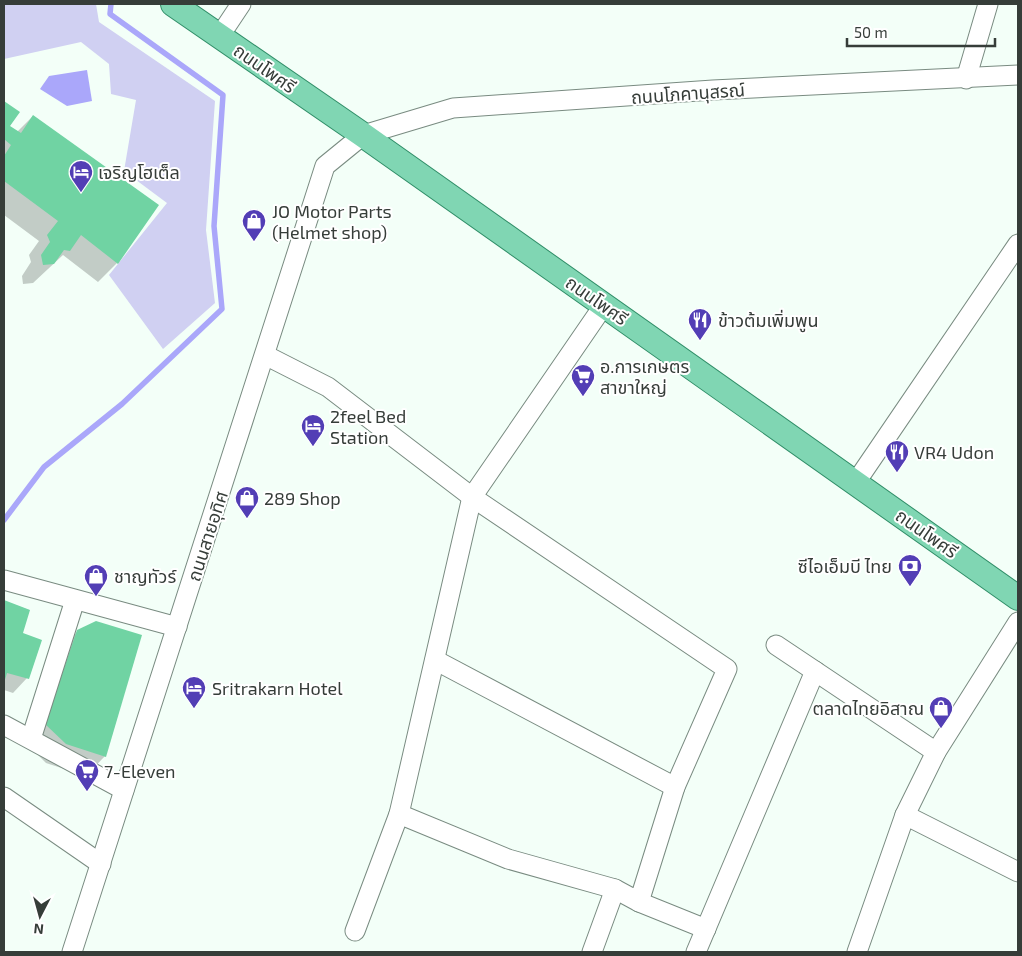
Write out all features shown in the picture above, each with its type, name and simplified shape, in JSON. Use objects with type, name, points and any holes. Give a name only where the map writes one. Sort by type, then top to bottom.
[{"type":"main road","name":"ถนนโพศรี","points":[[173,4],[363,135],[1018,598]]},
{"type":"street","points":[[219,37],[241,4]]},
{"type":"street","points":[[966,79],[988,4]]},
{"type":"street","name":"ถนนโภคานุสรณ์","points":[[363,135],[453,108],[713,90],[1018,75]]},
{"type":"street","name":"ถนนสายอุทิศ","points":[[72,952],[325,166],[363,135]]},
{"type":"street","points":[[856,482],[1011,270],[1018,244]]},
{"type":"street","points":[[355,931],[399,814],[472,497],[604,305]]},
{"type":"street","points":[[266,354],[328,387],[472,497],[727,669],[675,787],[639,902]]},
{"type":"street","points":[[4,580],[177,627]]},
{"type":"street","points":[[31,740],[75,600]]},
{"type":"street","points":[[856,952],[905,815],[936,752],[1018,622]]},
{"type":"street","points":[[776,645],[936,752]]},
{"type":"street","points":[[435,660],[675,787]]},
{"type":"street","points":[[696,952],[815,671]]},
{"type":"street","points":[[4,725],[124,790]]},
{"type":"street","points":[[4,797],[101,864]]},
{"type":"street","points":[[399,814],[508,858],[615,890],[639,902],[706,929]]},
{"type":"street","points":[[905,815],[1018,872]]},
{"type":"street","points":[[592,952],[615,890]]},
{"type":"shaded area","points":[[4,4],[96,4],[99,22],[215,101],[206,230],[215,303],[163,349],[109,275],[167,203],[124,171],[136,100],[111,94],[109,64],[81,42],[4,59]]},
{"type":"shaded area","points":[[87,70],[92,101],[67,106],[40,89],[49,76]]},
{"type":"building","name":"เจริญโฮเต็ล","points":[[4,101],[20,112],[10,126],[21,133],[33,115],[159,205],[118,264],[81,235],[70,251],[64,250],[54,264],[43,265],[41,255],[50,242],[47,235],[58,221],[4,181],[4,156],[11,145],[4,139]]},
{"type":"building","points":[[4,600],[30,610],[23,633],[42,640],[29,679],[7,673],[4,683]]},
{"type":"building","points":[[96,621],[142,635],[106,757],[66,744],[45,724],[77,630]]},
{"type":"waterway","points":[[4,520],[44,467],[122,404],[222,309],[214,226],[223,95],[110,14],[111,4]]},
{"type":"place","name":"เจริญโฮเต็ล","points":[[81,193]]},
{"type":"place","name":"JO Motor Parts (Helmet shop)","points":[[254,242]]},
{"type":"place","name":"ข้าวต้มเพิ่มพูน","points":[[700,341]]},
{"type":"place","name":"อ.การเกษตร สาขาใหญ่","points":[[583,397]]},
{"type":"place","name":"2feel Bed Station","points":[[313,447]]},
{"type":"place","name":"VR4 Udon","points":[[897,473]]},
{"type":"place","name":"289 Shop","points":[[247,519]]},
{"type":"place","name":"ซีไอเอ็มบี ไทย","points":[[910,587]]},
{"type":"place","name":"ชาญทัวร์","points":[[96,597]]},
{"type":"place","name":"Sritrakarn Hotel","points":[[194,709]]},
{"type":"place","name":"ตลาดไทยอิสาณ","points":[[941,729]]},
{"type":"place","name":"7-Eleven","points":[[87,792]]}]
